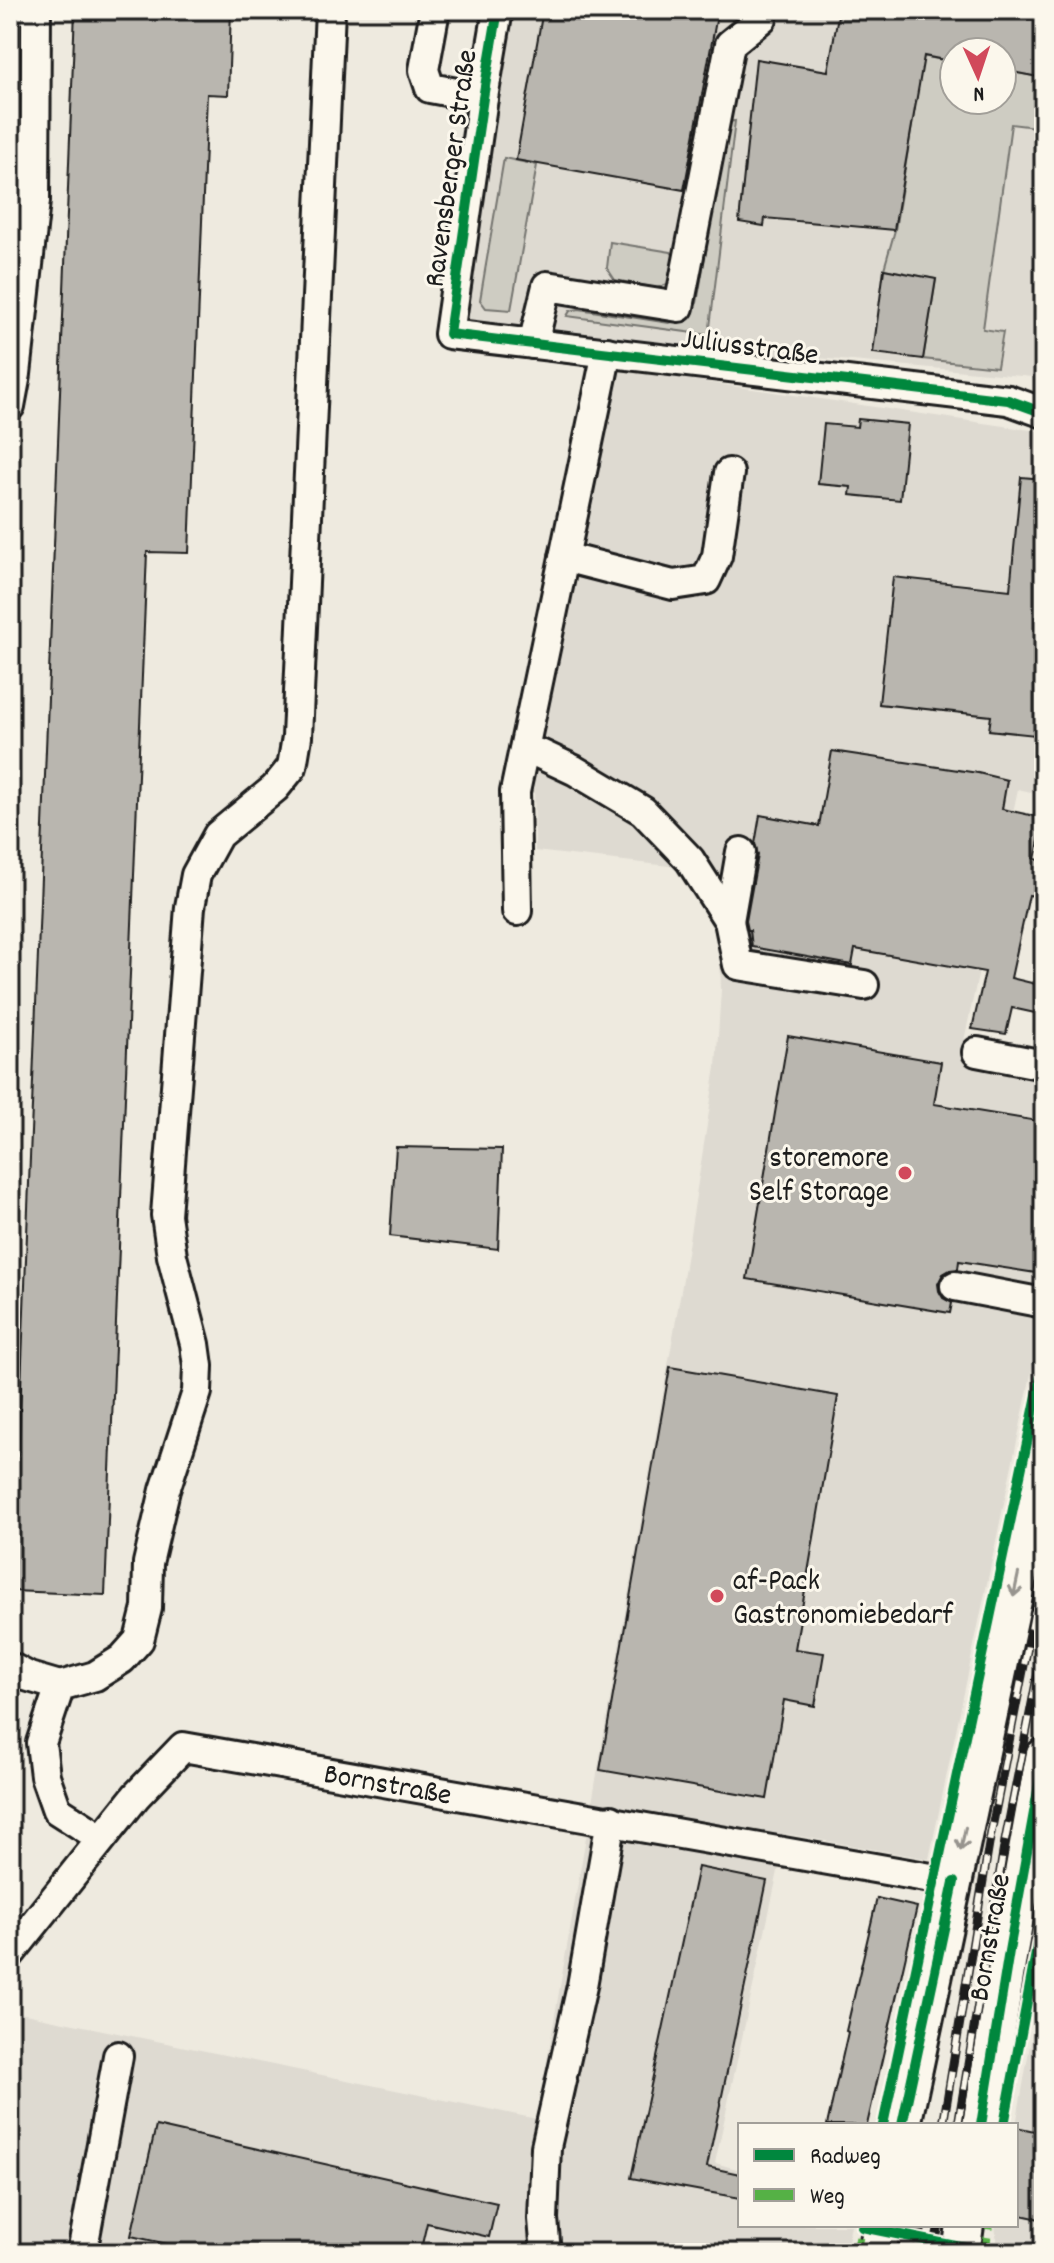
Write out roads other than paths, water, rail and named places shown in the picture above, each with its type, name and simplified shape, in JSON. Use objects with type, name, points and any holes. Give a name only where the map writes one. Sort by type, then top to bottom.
[{"type":"main road","name":"Bornstraße","points":[[902,2123],[1044,1454]]},
{"type":"main road","name":"Bornstraße","points":[[981,2123],[1044,1757]]},
{"type":"main road","points":[[877,2253],[882,2227]]},
{"type":"main road","points":[[961,2253],[965,2227]]},
{"type":"street","points":[[10,406],[35,201],[36,10]]},
{"type":"street","points":[[10,1667],[29,1677],[60,1686],[95,1676],[122,1659],[139,1640],[147,1608],[148,1563],[165,1490],[197,1392],[195,1344],[172,1256],[166,1215],[190,907],[196,875],[218,835],[275,788],[292,767],[297,737],[330,10]]},
{"type":"street","points":[[435,10],[424,70],[430,88],[483,98]]},
{"type":"street","name":"Ravensberger Straße","points":[[449,334],[498,10]]},
{"type":"street","points":[[533,344],[547,286],[679,307],[730,44],[762,18]]},
{"type":"street","name":"Juliusstraße","points":[[449,334],[1008,400],[1044,413]]},
{"type":"street","points":[[517,911],[515,792],[607,352]]},
{"type":"street","name":"Juliusstraße","points":[[1008,400],[1044,396]]},
{"type":"street","points":[[564,557],[673,585],[706,580],[717,556],[729,473]]},
{"type":"street","points":[[524,751],[540,754],[574,770],[643,811],[690,860],[729,921],[738,965],[864,985]]},
{"type":"street","points":[[729,921],[741,852]]},
{"type":"street","points":[[977,1052],[1044,1065]]},
{"type":"street","points":[[955,1286],[1044,1303]]},
{"type":"street","points":[[60,1686],[41,1743],[45,1776],[57,1810],[101,1838]]},
{"type":"street","name":"Bornstraße","points":[[10,1954],[136,1796],[183,1747],[954,1882]]},
{"type":"street","points":[[546,2253],[543,2219],[546,2147],[582,1986],[611,1820]]},
{"type":"street","points":[[82,2253],[118,2056]]},
{"type":"railway","points":[[943,2123],[990,1838],[1044,1564]]},
{"type":"railway","points":[[958,2123],[1005,1841],[1044,1642]]},
{"type":"railway","points":[[917,2253],[922,2227]]},
{"type":"railway","points":[[933,2253],[939,2227]]},
{"type":"place","name":"storemore Self Storage","points":[[905,1173]]},
{"type":"place","name":"af-Pack Gastronomiebedarf","points":[[717,1596]]}]
